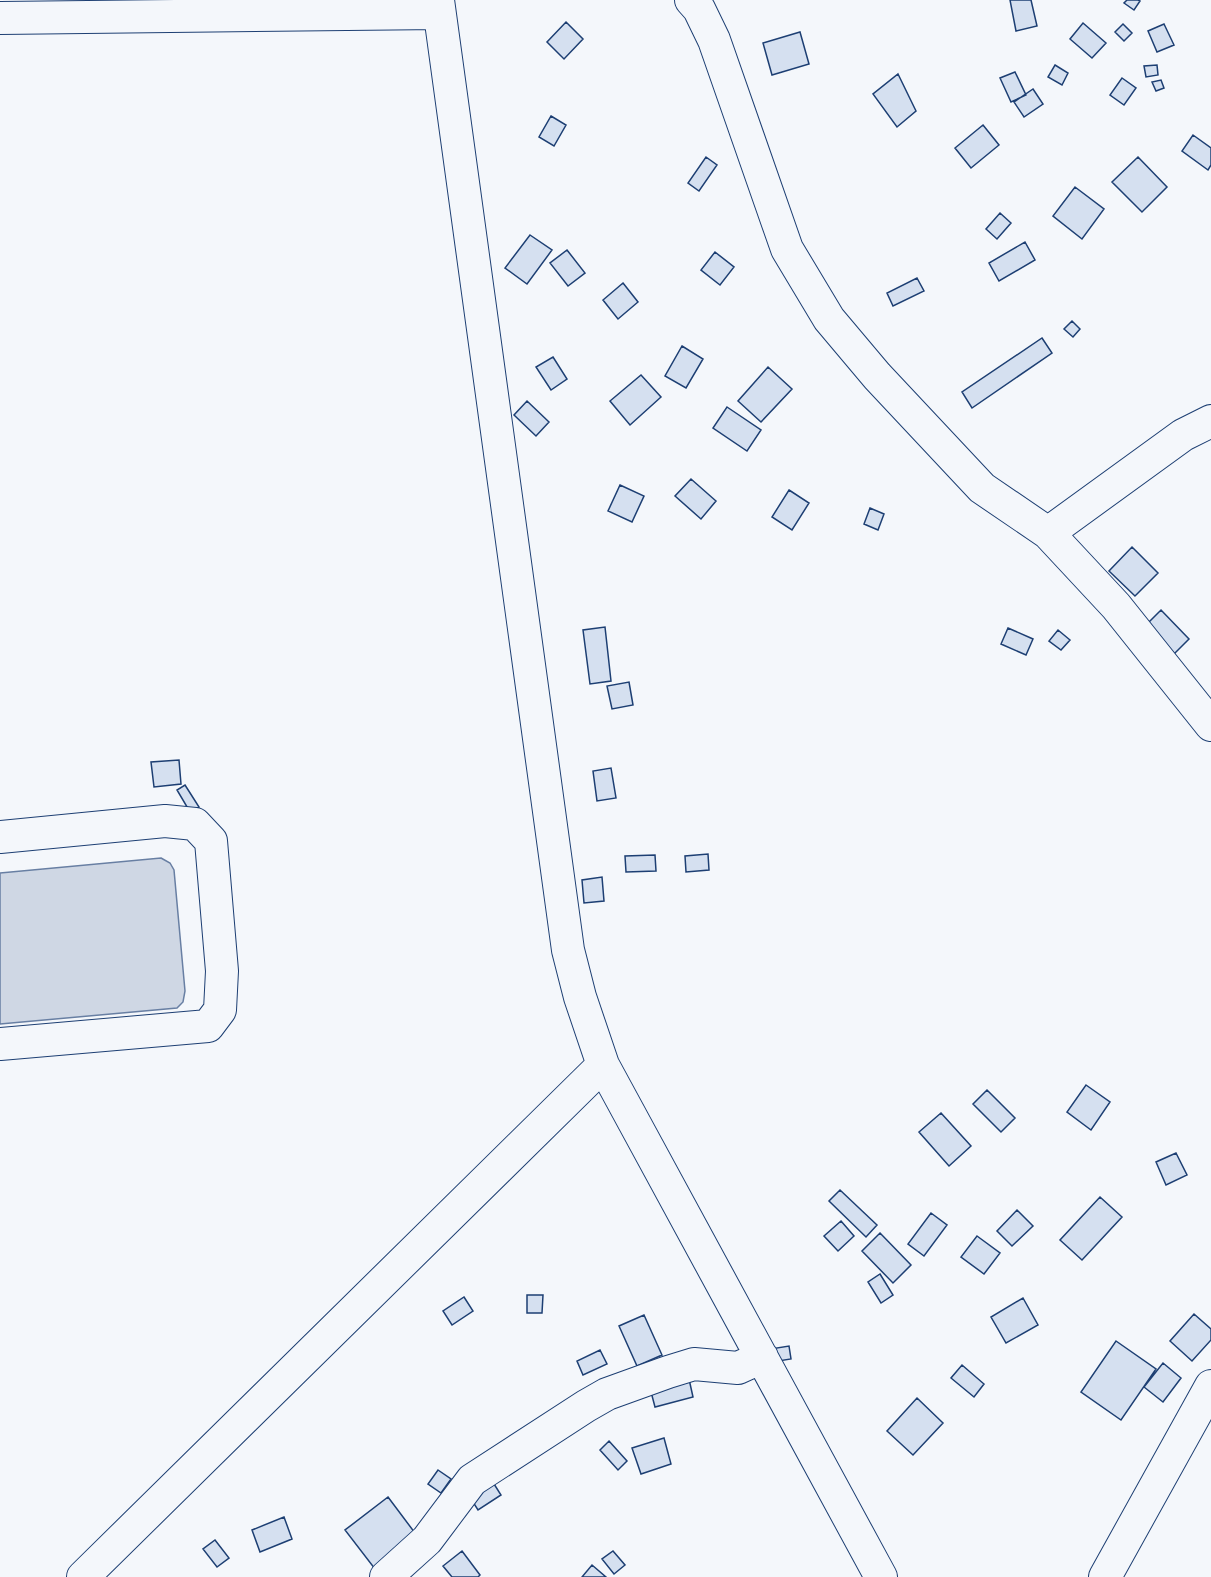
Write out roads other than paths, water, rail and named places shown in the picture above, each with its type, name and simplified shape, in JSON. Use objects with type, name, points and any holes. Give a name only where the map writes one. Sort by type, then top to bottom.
[{"type":"street","points":[[692,0],[714,40],[787,249],[829,319],[877,376],[982,488],[1048,533],[1116,606],[1211,725]]},
{"type":"street","points":[[0,18],[439,6],[568,950],[580,997],[603,1065],[881,1577]]},
{"type":"street","points":[[1048,533],[1184,435],[1211,421]]},
{"type":"street","points":[[0,837],[165,821],[195,824],[211,841],[222,971],[220,1010],[208,1026],[0,1044]]},
{"type":"street","points":[[83,1577],[603,1065]]},
{"type":"street","points":[[386,1577],[426,1540],[472,1480],[586,1406],[607,1394],[694,1364],[738,1368],[762,1357]]},
{"type":"street","points":[[1105,1577],[1211,1386]]}]
